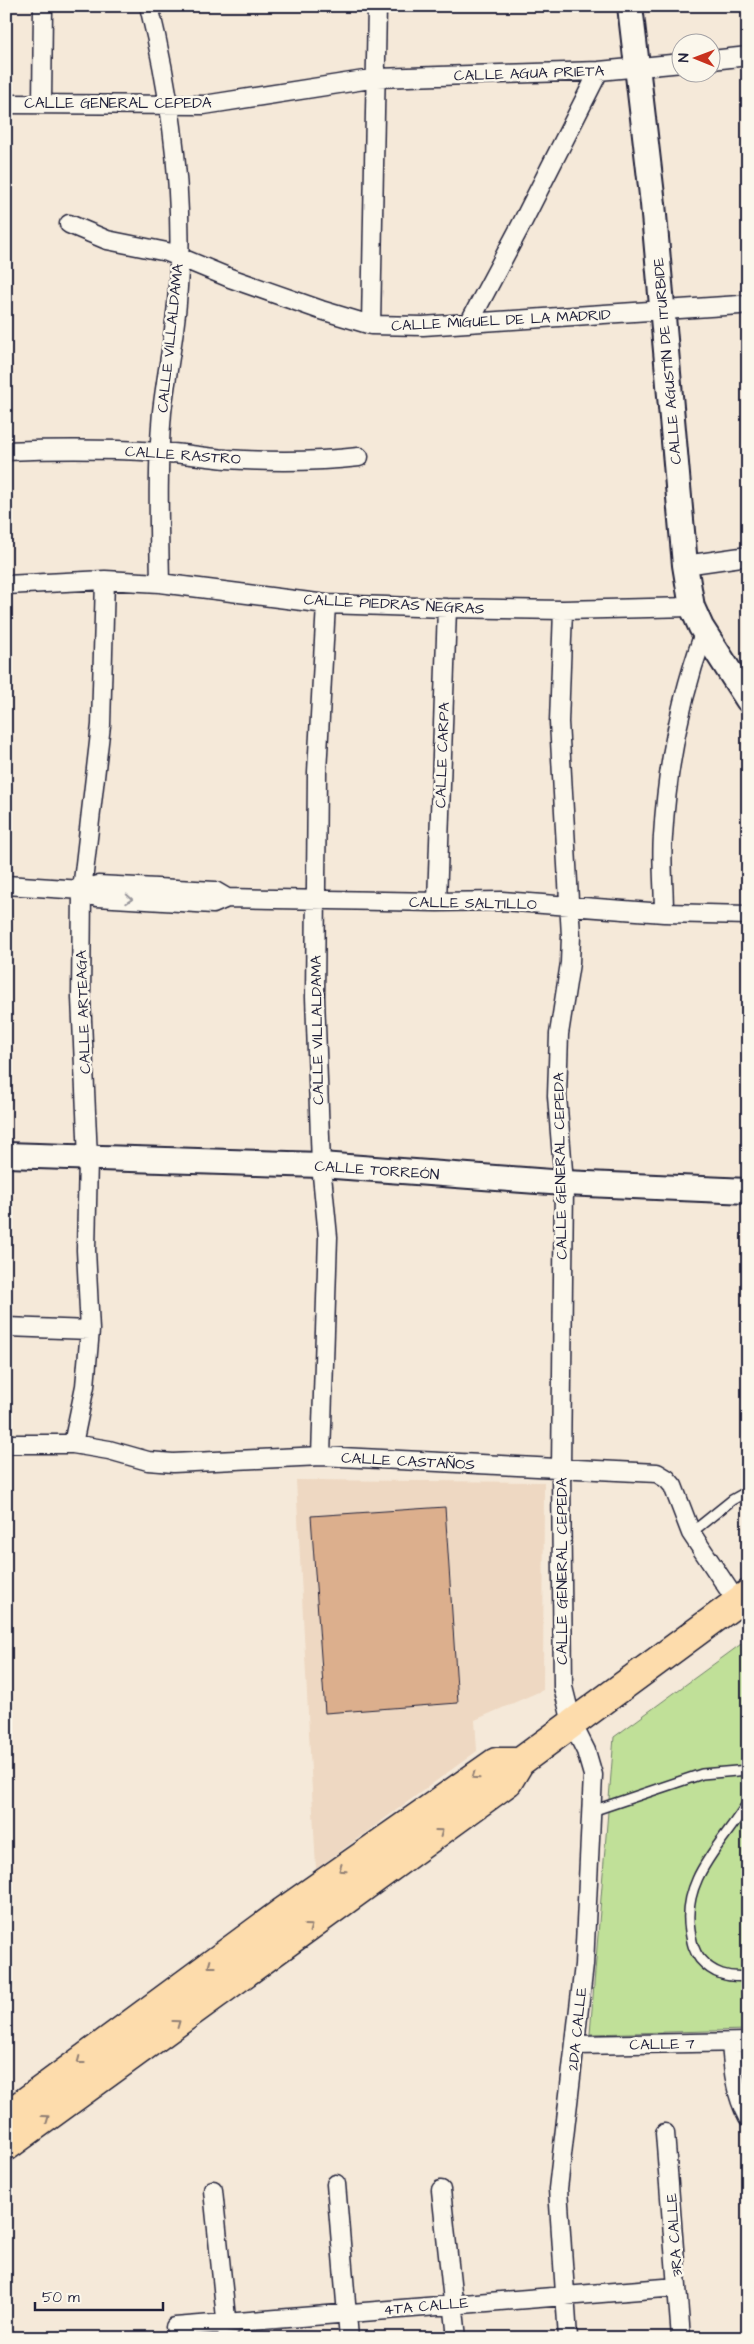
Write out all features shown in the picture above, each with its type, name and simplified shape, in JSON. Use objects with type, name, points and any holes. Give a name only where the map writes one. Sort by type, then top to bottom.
[{"type":"main road","points":[[6,2147],[508,1782],[520,1762],[742,1598]]},
{"type":"main road","points":[[6,2116],[281,1913],[496,1762],[520,1762]]},
{"type":"street","points":[[42,104],[43,6]]},
{"type":"street","name":"CALLE VILLALDAMA","points":[[149,6],[170,105],[178,202],[177,303],[162,410],[159,452],[160,583]]},
{"type":"street","points":[[371,325],[377,6]]},
{"type":"street","name":"CALLE AGUSTÍN DE ITURBIDE","points":[[630,6],[653,204],[685,565],[692,607],[704,633],[748,700]]},
{"type":"street","points":[[722,59],[748,56]]},
{"type":"street","name":"CALLE AGUA PRIETA","points":[[377,78],[599,71],[672,64]]},
{"type":"street","points":[[469,323],[599,71]]},
{"type":"street","name":"CALLE GENERAL CEPEDA","points":[[6,104],[204,105],[377,78]]},
{"type":"street","name":"CALLE MIGUEL DE LA MADRID","points":[[69,224],[107,240],[157,249],[321,310],[371,325],[423,326],[662,312],[740,305]]},
{"type":"street","name":"CALLE RASTRO","points":[[6,451],[89,450],[159,452],[228,459],[280,461],[323,461],[359,457]]},
{"type":"street","points":[[685,565],[748,556]]},
{"type":"street","name":"CALLE PIEDRAS NEGRAS","points":[[6,585],[105,580],[160,583],[326,604],[447,608],[563,610],[692,607]]},
{"type":"street","name":"CALLE ARTEAGA","points":[[73,1444],[85,1386],[90,1330],[86,1250],[88,1159],[81,997],[82,890],[101,725],[105,580]]},
{"type":"street","name":"CALLE VILLALDAMA","points":[[321,1456],[328,1237],[322,1165],[314,996],[317,901],[317,772],[326,604]]},
{"type":"street","name":"CALLE CARPA","points":[[437,902],[447,608]]},
{"type":"street","name":"CALLE GENERAL CEPEDA","points":[[563,610],[559,722],[571,936],[570,963],[559,1034],[557,1096],[564,1183],[561,1470],[562,1687],[572,1723]]},
{"type":"street","points":[[664,913],[663,836],[674,746],[693,665],[704,633]]},
{"type":"street","name":"CALLE SALTILLO","points":[[6,885],[82,890],[97,898],[213,904],[227,898],[317,901],[502,901],[664,913],[748,915]]},
{"type":"street","name":"CALLE TORREÓN","points":[[6,1155],[322,1165],[564,1183],[748,1191]]},
{"type":"street","points":[[6,1327],[90,1330]]},
{"type":"street","name":"CALLE CASTAÑOS","points":[[6,1444],[73,1444],[110,1450],[148,1461],[173,1463],[321,1456],[657,1474],[667,1479],[673,1486],[691,1533],[742,1598]]},
{"type":"street","name":"2DA CALLE","points":[[568,2338],[558,2189],[584,1965],[593,1775],[586,1751],[572,1723]]},
{"type":"street","points":[[739,2043],[733,2076],[739,2102],[748,2118]]},
{"type":"street","name":"CALLE 7","points":[[576,2045],[739,2043]]},
{"type":"street","name":"3RA CALLE","points":[[665,2133],[681,2338]]},
{"type":"street","points":[[336,2184],[349,2338]]},
{"type":"street","points":[[213,2190],[227,2330]]},
{"type":"street","points":[[441,2190],[457,2338]]},
{"type":"street","name":"4TA CALLE","points":[[175,2327],[227,2330],[347,2313],[454,2303],[677,2287]]},
{"type":"lane","points":[[691,1533],[732,1500],[748,1491]]},
{"type":"lane","points":[[592,1811],[702,1774],[748,1770]]},
{"type":"lane","points":[[748,1802],[701,1868],[692,1888],[688,1922],[693,1950],[707,1966],[721,1975],[748,1976]]},
{"type":"shaded area","points":[[296,1480],[544,1482],[543,1690],[475,1720],[477,1751],[316,1869]]},
{"type":"green space","points":[[748,1639],[748,2030],[590,2034],[614,1737]]},
{"type":"building","points":[[445,1507],[458,1703],[325,1713],[311,1516]]}]
